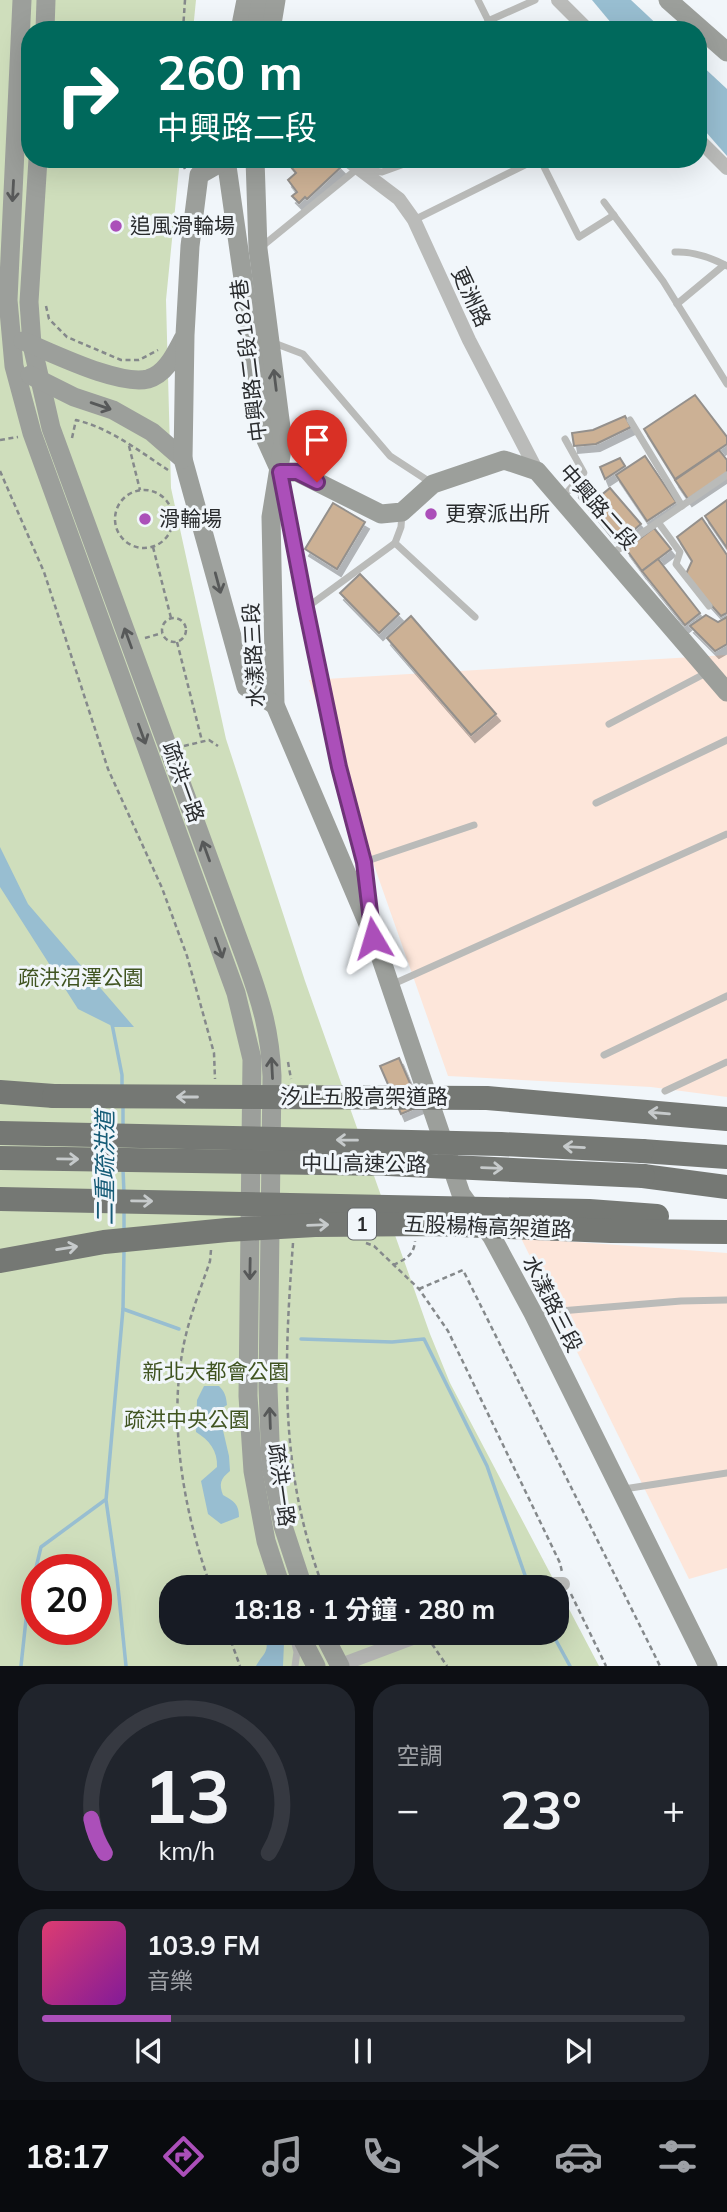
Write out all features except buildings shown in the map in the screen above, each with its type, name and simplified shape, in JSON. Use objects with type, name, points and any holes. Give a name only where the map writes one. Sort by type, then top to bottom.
[{"type":"highway","name":"汐止五股高架道路","points":[[0,1094],[487,1097],[727,1119]]},
{"type":"highway","name":"中山高速公路","points":[[0,1133],[501,1144],[727,1157]]},
{"type":"highway","name":"中山高速公路","points":[[0,1158],[388,1164],[643,1176],[727,1187]]},
{"type":"highway","name":"1","points":[[0,1199],[589,1211],[727,1222]]},
{"type":"highway","name":"五股楊梅高架道路","points":[[0,1261],[104,1242],[227,1230],[316,1225],[432,1224],[611,1231],[727,1232]]},
{"type":"street","name":"疏洪一路","points":[[21,21],[22,0]]},
{"type":"street","points":[[45,21],[46,0]]},
{"type":"street","points":[[242,21],[246,0]]},
{"type":"street","points":[[258,21],[261,0]]},
{"type":"street","points":[[272,21],[276,0]]},
{"type":"street","points":[[558,0],[579,21]]},
{"type":"street","points":[[668,0],[692,21]]},
{"type":"street","name":"疏洪一路","points":[[21,21],[6,347],[32,433],[236,993],[252,1059],[248,1396],[253,1471],[266,1541],[277,1575]]},
{"type":"street","points":[[707,34],[727,52]]},
{"type":"street","points":[[707,148],[727,168]]},
{"type":"street","name":"疏洪一路","points":[[37,168],[29,302],[32,345],[51,428],[265,1016],[271,1044],[268,1374],[271,1466],[283,1527],[299,1575]]},
{"type":"street","points":[[175,464],[190,246],[211,168]]},
{"type":"street","points":[[213,168],[267,440],[280,472],[297,472],[381,514],[401,512]]},
{"type":"street","name":"中興路二段182巷","points":[[255,168],[258,249],[283,443],[280,472]]},
{"type":"street","name":"更洲路","points":[[356,168],[399,199],[414,220],[469,340],[537,471]]},
{"type":"street","points":[[6,347],[32,345],[124,380],[150,379],[172,362],[185,334]]},
{"type":"street","points":[[6,347],[38,379],[74,397],[113,410],[152,432],[175,464],[246,687],[275,705]]},
{"type":"street","name":"中興路二段","points":[[401,512],[433,484],[504,460],[537,471],[727,692]]},
{"type":"street","name":"水漾路三段","points":[[280,472],[271,517],[275,705],[373,938],[461,1194],[492,1237],[533,1313],[708,1666]]},
{"type":"street","points":[[305,1645],[316,1666]]},
{"type":"street","points":[[329,1645],[340,1666],[394,1645]]},
{"type":"lane","points":[[233,21],[237,0]]},
{"type":"lane","points":[[478,0],[488,21],[536,0]]},
{"type":"lane","points":[[258,249],[347,168]]},
{"type":"lane","points":[[366,168],[382,172],[393,168]]},
{"type":"lane","points":[[414,220],[520,168]]},
{"type":"lane","points":[[543,168],[579,237],[614,215]]},
{"type":"lane","points":[[604,202],[677,304],[727,384]]},
{"type":"lane","points":[[675,252],[707,256],[725,265],[677,304]]},
{"type":"lane","points":[[270,342],[303,354],[390,456],[433,484]]},
{"type":"lane","points":[[630,420],[682,506]]},
{"type":"lane","points":[[561,499],[584,472],[565,439]]},
{"type":"lane","points":[[280,472],[339,767],[364,862],[373,938]]},
{"type":"lane","points":[[609,555],[727,475]]},
{"type":"lane","points":[[306,608],[395,542],[401,527],[401,512]]},
{"type":"lane","points":[[658,522],[680,552],[676,564],[709,606]]},
{"type":"lane","points":[[395,542],[475,617]]},
{"type":"lane","points":[[609,724],[709,671]]},
{"type":"lane","points":[[596,803],[727,740]]},
{"type":"lane","points":[[364,862],[474,825]]},
{"type":"lane","points":[[390,986],[727,834]]},
{"type":"lane","points":[[604,1055],[727,996]]},
{"type":"lane","points":[[665,1091],[727,1062]]},
{"type":"lane","points":[[533,1313],[727,1300]]},
{"type":"lane","points":[[619,1490],[727,1473]]},
{"type":"lane","points":[[295,1666],[298,1652],[296,1645]]},
{"type":"path","points":[[184,21],[185,0]]},
{"type":"path","points":[[46,303],[49,319],[67,337],[121,360],[139,360],[157,351],[162,343]]},
{"type":"path","points":[[76,420],[90,423],[128,444],[175,464]]},
{"type":"path","points":[[0,440],[21,436]]},
{"type":"path","points":[[128,444],[140,490]]},
{"type":"path","points":[[0,471],[44,572],[108,769],[162,888],[187,956],[214,1053],[215,1081]]},
{"type":"path","points":[[140,490],[162,496],[174,516],[166,538],[153,547],[131,544],[124,540],[116,527],[116,513],[121,501],[140,490]]},
{"type":"path","points":[[106,531],[116,527]]},
{"type":"path","points":[[153,547],[171,618]]},
{"type":"path","points":[[171,618],[180,619],[186,627],[185,636],[177,642],[167,640],[162,633],[163,624],[171,618]]},
{"type":"path","points":[[145,638],[162,633]]},
{"type":"path","points":[[177,642],[202,741]]},
{"type":"path","points":[[184,746],[209,740],[218,746]]},
{"type":"path","points":[[393,1265],[407,1259],[413,1251],[416,1243],[412,1234]]},
{"type":"path","points":[[359,1240],[374,1247],[419,1289],[448,1331],[560,1563],[562,1575]]},
{"type":"path","points":[[293,1241],[288,1312],[288,1439],[299,1510],[318,1575]]},
{"type":"path","points":[[206,1575],[195,1545],[178,1443],[178,1396],[182,1353],[210,1261],[211,1248]]},
{"type":"path","points":[[419,1289],[463,1270],[660,1666]]},
{"type":"path","points":[[569,1590],[606,1666]]},
{"type":"path","points":[[232,1645],[240,1666]]},
{"type":"path","points":[[433,1645],[447,1666]]},
{"type":"shaded area","points":[[727,655],[727,1097],[651,1087],[448,1076],[309,680]]},
{"type":"shaded area","points":[[521,1238],[727,1253],[727,1568],[689,1579]]},
{"type":"green space","name":"新北大都會公園","points":[[0,0],[196,0],[194,21],[21,21],[21,168],[179,168],[166,300],[171,488],[226,739],[305,981],[430,1334],[450,1383],[551,1575],[159,1575],[159,1645],[569,1645],[569,1609],[599,1666],[0,1666]]},
{"type":"water","points":[[592,0],[631,0],[653,21],[610,21]]},
{"type":"water","points":[[707,70],[727,89],[727,156],[707,133]]},
{"type":"water","points":[[0,847],[28,904],[134,1027],[114,1027],[78,1009],[0,887]]},
{"type":"water","points":[[204,1386],[219,1386],[227,1402],[227,1405],[210,1415],[211,1422],[222,1426],[229,1456],[230,1471],[222,1479],[221,1485],[223,1495],[237,1506],[239,1517],[221,1524],[208,1514],[201,1481],[217,1467],[212,1446],[196,1432],[197,1400]]},
{"type":"water","points":[[266,1645],[284,1645],[283,1666],[256,1666]]},
{"type":"waterway","name":"二重疏洪道","points":[[112,1024],[122,1088]]},
{"type":"waterway","name":"二重疏洪道","points":[[123,1107],[123,1127]]},
{"type":"waterway","name":"二重疏洪道","points":[[123,1170],[124,1193]]},
{"type":"waterway","name":"二重疏洪道","points":[[124,1212],[124,1232]]},
{"type":"waterway","name":"二重疏洪道","points":[[124,1250],[123,1309],[106,1500],[126,1666]]},
{"type":"waterway","points":[[123,1309],[179,1329]]},
{"type":"waterway","points":[[301,1339],[392,1342],[424,1339],[487,1466],[525,1575]]},
{"type":"waterway","name":"二重疏洪道","points":[[21,1666],[28,1601],[41,1547],[105,1500]]},
{"type":"waterway","points":[[559,1645],[570,1666]]},
{"type":"place","name":"追風滑輪場","points":[[116,226]]},
{"type":"place","name":"更寮派出所","points":[[431,514]]},
{"type":"place","name":"滑輪場","points":[[145,519]]},
{"type":"route","points":[[317,482],[297,472],[280,472],[339,767],[364,862],[373,938]]},
{"type":"park label","name":"疏洪沼澤公園","points":[[81,978]]},
{"type":"park label","name":"疏洪中央公園","points":[[187,1420]]}]
